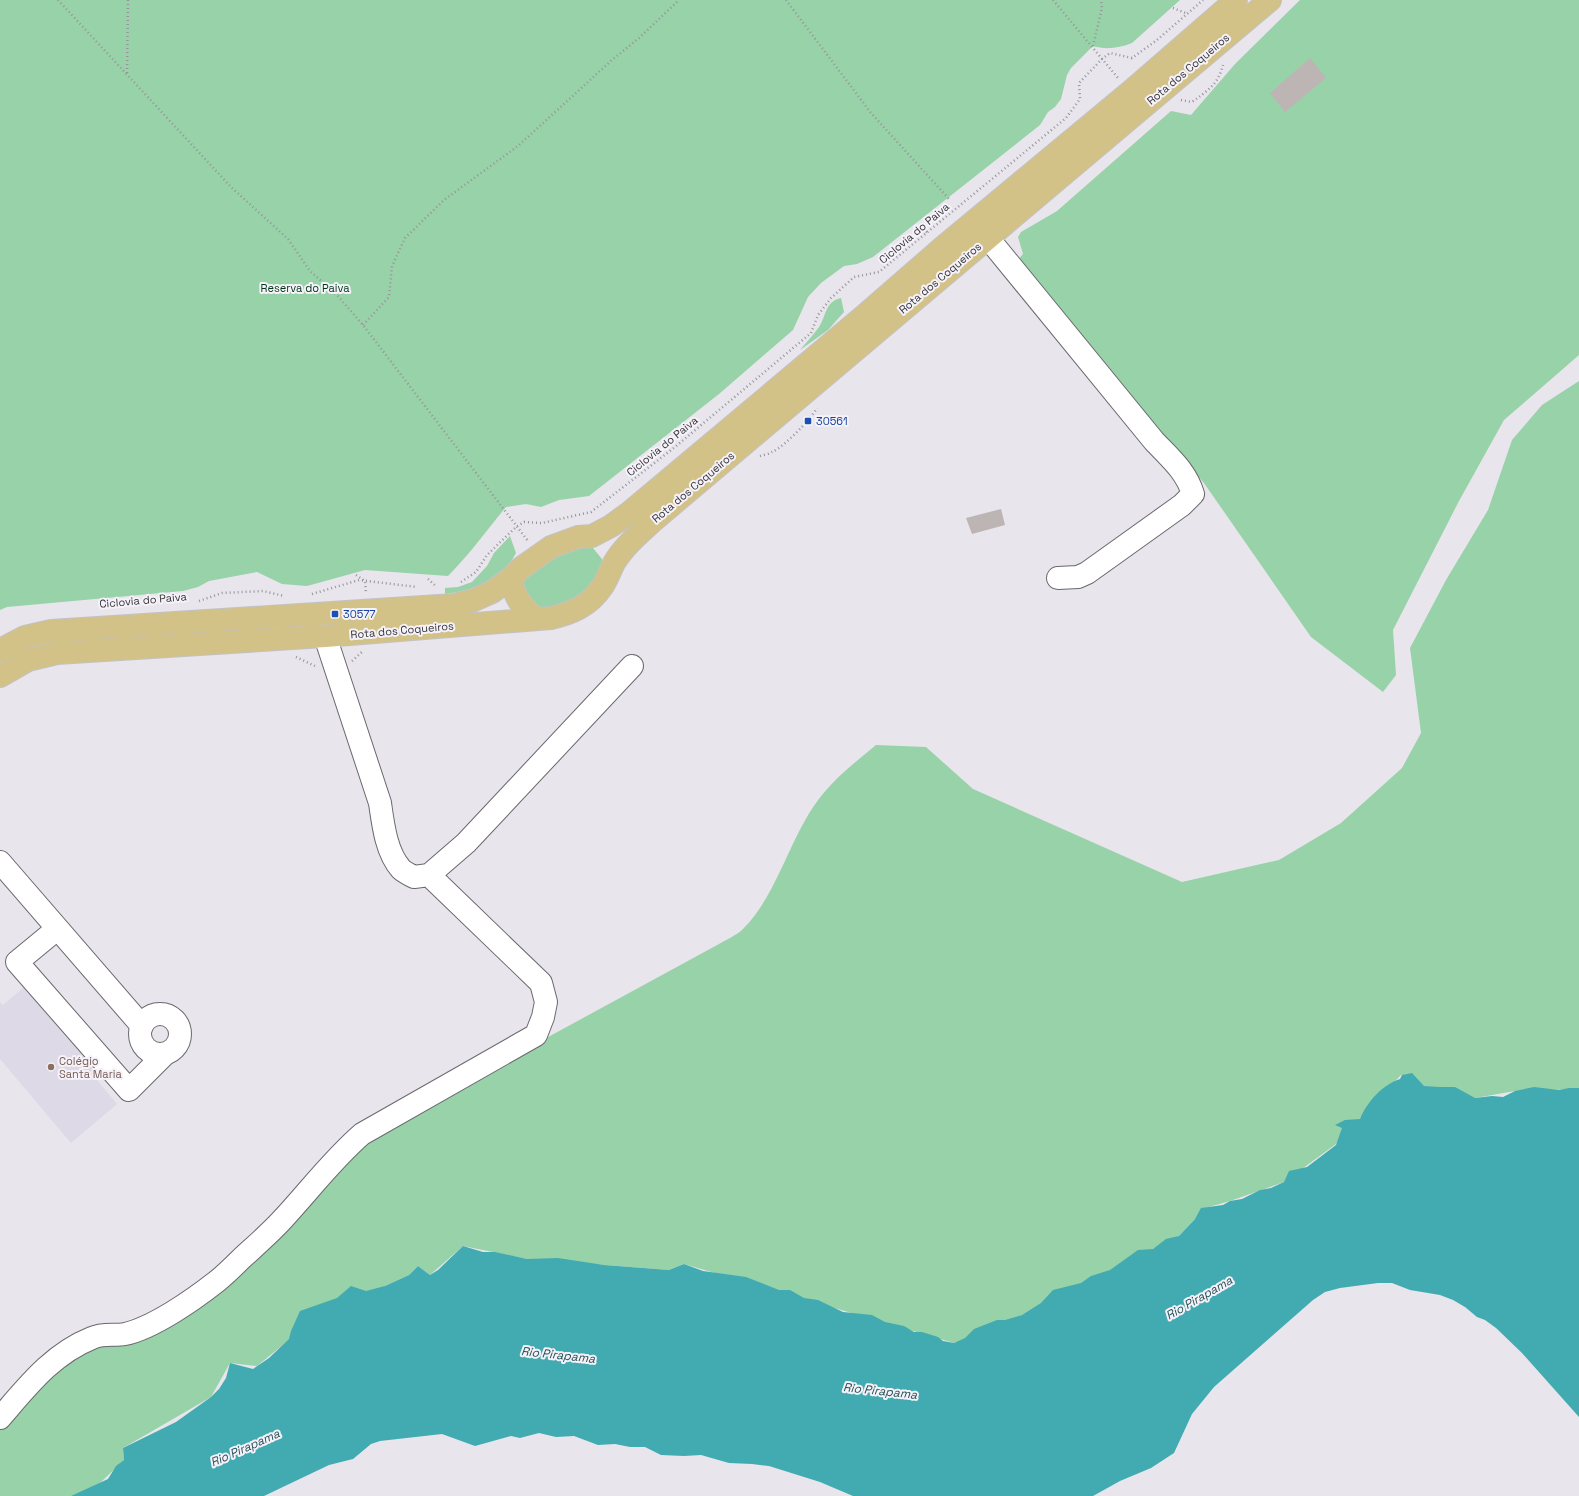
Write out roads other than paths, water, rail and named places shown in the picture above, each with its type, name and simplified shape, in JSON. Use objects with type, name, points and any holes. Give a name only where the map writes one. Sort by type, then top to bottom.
[{"type":"main road","name":"Rota dos Coqueiros","points":[[0,650],[25,637],[51,631],[454,605],[474,600],[492,592],[511,578],[521,568],[551,547],[578,537],[592,536],[611,526],[629,513],[942,248],[1130,92],[1236,0]]},
{"type":"main road","name":"Rota dos Coqueiros","points":[[0,676],[28,660],[58,653],[325,636],[551,618],[571,613],[587,603],[601,588],[614,563],[631,541],[654,520],[1270,0]]},
{"type":"main road","points":[[578,537],[590,542],[601,550],[611,571]]},
{"type":"main road","points":[[511,578],[517,599],[525,610],[537,619]]},
{"type":"street","points":[[988,238],[1154,441],[1181,469],[1189,481],[1193,494],[1182,505],[1087,573],[1078,577],[1058,578]]},
{"type":"street","points":[[325,636],[380,803],[391,853],[401,869],[414,877],[429,875],[466,843],[632,666]]},
{"type":"street","points":[[0,862],[142,1026]]},
{"type":"street","points":[[0,1418],[35,1377],[56,1357],[92,1338],[104,1334],[124,1334],[145,1327],[180,1307],[217,1281],[281,1221],[340,1154],[362,1134],[536,1035],[543,1017],[546,1002],[541,983],[429,875]]},
{"type":"street","points":[[57,929],[17,962],[129,1090],[164,1055],[170,1052],[179,1043],[181,1037],[178,1024],[163,1014],[150,1017],[142,1026],[140,1032],[142,1044],[152,1053],[164,1055]]},
{"type":"water","name":"Rio Pirapama","points":[[1412,1073],[1424,1086],[1455,1087],[1475,1098],[1492,1096],[1503,1097],[1515,1091],[1534,1087],[1559,1090],[1579,1088],[1579,1417],[1522,1353],[1496,1328],[1485,1320],[1477,1317],[1465,1307],[1453,1300],[1440,1295],[1410,1290],[1392,1283],[1378,1283],[1340,1288],[1325,1292],[1313,1300],[1214,1387],[1192,1414],[1174,1453],[1151,1468],[1120,1481],[1093,1496],[853,1496],[820,1482],[769,1466],[729,1463],[701,1455],[661,1455],[645,1447],[630,1447],[615,1444],[598,1445],[574,1436],[556,1437],[539,1433],[520,1438],[511,1436],[475,1446],[442,1434],[380,1441],[371,1444],[353,1459],[329,1465],[264,1496],[71,1496],[108,1479],[116,1466],[124,1460],[123,1448],[176,1422],[211,1397],[219,1389],[226,1378],[230,1363],[253,1369],[269,1358],[289,1339],[300,1311],[337,1298],[351,1286],[366,1291],[385,1286],[409,1275],[418,1266],[430,1275],[438,1270],[463,1246],[483,1252],[495,1252],[527,1259],[558,1258],[604,1265],[669,1270],[684,1264],[703,1271],[746,1277],[779,1290],[790,1290],[804,1298],[818,1300],[843,1312],[872,1315],[885,1322],[904,1326],[914,1332],[922,1332],[938,1337],[943,1341],[954,1343],[965,1338],[974,1329],[997,1320],[1005,1320],[1022,1315],[1041,1303],[1053,1290],[1081,1283],[1091,1276],[1110,1270],[1138,1250],[1153,1249],[1166,1239],[1179,1236],[1195,1219],[1201,1208],[1223,1205],[1230,1201],[1242,1199],[1260,1190],[1271,1188],[1284,1182],[1289,1171],[1307,1167],[1336,1145],[1342,1128],[1335,1125],[1345,1120],[1360,1119],[1371,1100],[1381,1090],[1387,1085],[1400,1079],[1402,1075]]},
{"type":"place","name":"30561","points":[[808,421]]},
{"type":"place","name":"30577","points":[[335,614]]},
{"type":"place","name":"Colégio Santa Maria","points":[[51,1067]]},
{"type":"park label","name":"Reserva do Paiva","points":[[305,288]]}]
